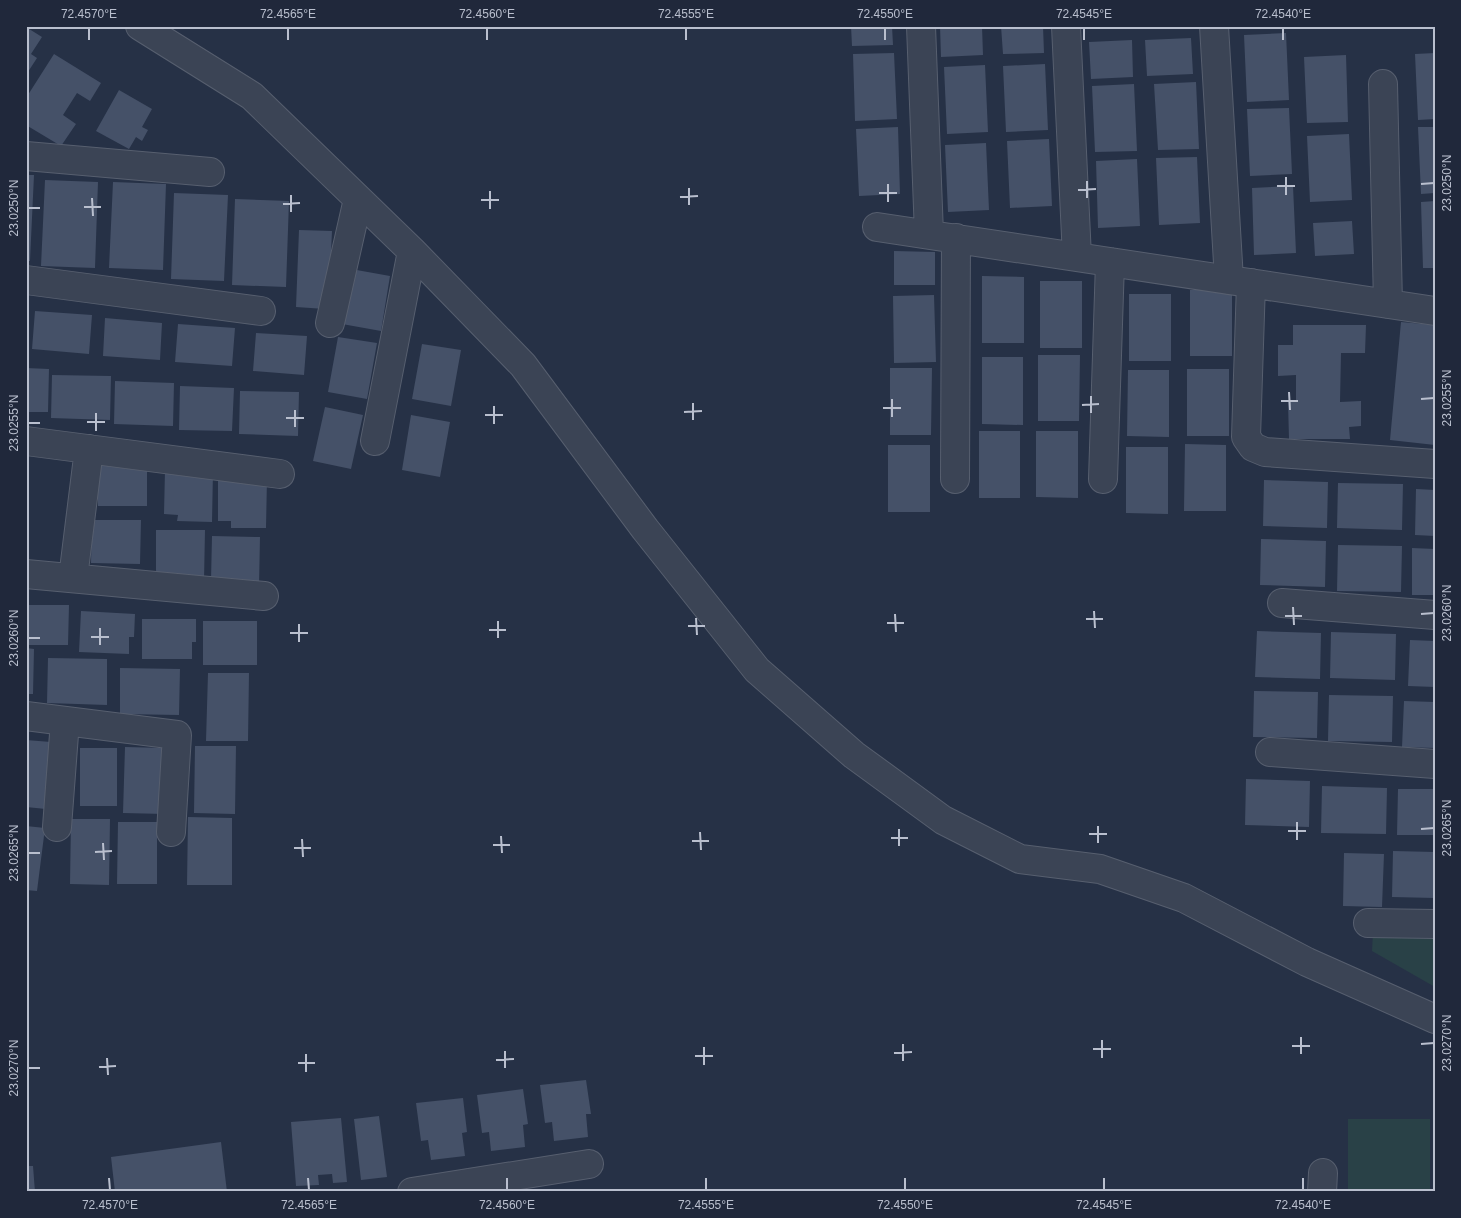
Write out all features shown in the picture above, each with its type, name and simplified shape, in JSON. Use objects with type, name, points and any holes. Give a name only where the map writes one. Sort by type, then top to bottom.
[{"type":"street","points":[[140,26],[252,96],[412,251],[522,365],[645,529],[758,670],[854,755],[943,820],[1020,859],[1100,869],[1184,898],[1307,962],[1435,1019]]},
{"type":"street","points":[[921,26],[929,234]]},
{"type":"street","points":[[1066,26],[1077,257]]},
{"type":"street","points":[[1214,26],[1240,281],[1246,437],[1253,447],[1266,452],[1435,464]]},
{"type":"street","points":[[1383,84],[1388,304]]},
{"type":"street","points":[[26,156],[210,172]]},
{"type":"street","points":[[330,323],[358,199]]},
{"type":"street","points":[[877,227],[1435,311]]},
{"type":"street","points":[[955,479],[956,238]]},
{"type":"street","points":[[375,441],[412,251]]},
{"type":"street","points":[[1103,480],[1110,262]]},
{"type":"street","points":[[26,280],[261,310]]},
{"type":"street","points":[[26,440],[280,474]]},
{"type":"street","points":[[73,578],[89,449]]},
{"type":"street","points":[[26,574],[264,596]]},
{"type":"street","points":[[1282,603],[1435,615]]},
{"type":"street","points":[[26,716],[177,735],[171,832]]},
{"type":"street","points":[[57,827],[65,721]]},
{"type":"street","points":[[1270,752],[1435,764]]},
{"type":"street","points":[[1368,923],[1435,924]]},
{"type":"street","points":[[427,1191],[589,1164]]},
{"type":"green space","points":[[1373,932],[1435,934],[1435,987],[1372,951]]},
{"type":"green space","points":[[1348,1119],[1430,1119],[1430,1192],[1348,1192]]},
{"type":"building","points":[[851,26],[892,26],[893,45],[852,46]]},
{"type":"building","points":[[940,26],[982,26],[983,55],[941,57]]},
{"type":"building","points":[[1001,26],[1043,26],[1044,53],[1003,54]]},
{"type":"building","points":[[26,27],[42,37],[31,54],[37,58],[26,75]]},
{"type":"building","points":[[1286,33],[1289,100],[1247,102],[1244,35]]},
{"type":"building","points":[[1191,38],[1193,74],[1147,76],[1145,40]]},
{"type":"building","points":[[1132,40],[1133,77],[1091,79],[1089,42]]},
{"type":"building","points":[[894,53],[897,119],[855,121],[853,54]]},
{"type":"building","points":[[1435,53],[1435,119],[1418,120],[1415,54]]},
{"type":"building","points":[[54,54],[101,83],[90,101],[77,93],[63,115],[76,124],[61,146],[26,125],[26,98]]},
{"type":"building","points":[[1346,55],[1348,122],[1307,123],[1304,57]]},
{"type":"building","points":[[1045,64],[1048,130],[1006,132],[1003,66]]},
{"type":"building","points":[[985,65],[988,132],[947,134],[944,67]]},
{"type":"building","points":[[1196,82],[1199,149],[1158,150],[1154,84]]},
{"type":"building","points":[[1134,84],[1137,151],[1095,152],[1092,86]]},
{"type":"building","points":[[119,90],[152,109],[142,127],[148,130],[142,141],[136,137],[129,149],[96,131]]},
{"type":"building","points":[[1289,108],[1292,174],[1250,176],[1247,109]]},
{"type":"building","points":[[898,127],[900,194],[859,196],[856,129]]},
{"type":"building","points":[[1418,127],[1435,127],[1435,193],[1421,194]]},
{"type":"building","points":[[1349,134],[1352,200],[1310,202],[1307,136]]},
{"type":"building","points":[[1049,139],[1052,206],[1010,208],[1007,141]]},
{"type":"building","points":[[986,143],[989,210],[948,212],[945,145]]},
{"type":"building","points":[[1197,157],[1200,223],[1159,225],[1156,158]]},
{"type":"building","points":[[1137,159],[1140,226],[1098,228],[1096,161]]},
{"type":"building","points":[[26,175],[34,175],[30,261],[26,261]]},
{"type":"building","points":[[45,180],[98,182],[95,268],[41,266]]},
{"type":"building","points":[[113,182],[166,184],[163,270],[109,268]]},
{"type":"building","points":[[1293,186],[1296,253],[1254,255],[1252,188]]},
{"type":"building","points":[[174,193],[228,195],[224,281],[171,279]]},
{"type":"building","points":[[235,199],[289,201],[286,287],[232,285]]},
{"type":"building","points":[[1435,201],[1435,268],[1423,268],[1421,202]]},
{"type":"building","points":[[1352,221],[1354,254],[1315,256],[1313,223]]},
{"type":"building","points":[[299,230],[332,231],[330,275],[326,275],[325,309],[296,307]]},
{"type":"building","points":[[894,251],[935,252],[935,285],[894,285]]},
{"type":"building","points":[[351,269],[390,276],[381,331],[342,324]]},
{"type":"building","points":[[982,276],[1024,277],[1024,343],[982,343]]},
{"type":"building","points":[[1040,281],[1082,281],[1082,348],[1040,348]]},
{"type":"building","points":[[1190,290],[1232,290],[1232,356],[1190,356]]},
{"type":"building","points":[[1129,294],[1171,294],[1171,361],[1129,361]]},
{"type":"building","points":[[934,295],[936,362],[894,363],[893,296]]},
{"type":"building","points":[[35,311],[92,315],[89,354],[32,349]]},
{"type":"building","points":[[105,318],[162,323],[160,360],[103,356]]},
{"type":"building","points":[[1401,322],[1435,325],[1435,445],[1390,440]]},
{"type":"building","points":[[178,324],[235,328],[232,366],[175,362]]},
{"type":"building","points":[[1293,325],[1366,325],[1365,353],[1341,353],[1340,402],[1361,401],[1361,426],[1349,427],[1350,439],[1289,439],[1288,402],[1296,402],[1296,375],[1278,376],[1278,345],[1293,345]]},
{"type":"building","points":[[256,333],[307,336],[304,375],[253,371]]},
{"type":"building","points":[[338,337],[377,343],[367,399],[328,392]]},
{"type":"building","points":[[422,344],[461,350],[451,406],[412,399]]},
{"type":"building","points":[[1038,355],[1080,355],[1079,421],[1038,421]]},
{"type":"building","points":[[982,357],[1023,357],[1023,425],[982,424]]},
{"type":"building","points":[[26,368],[49,369],[48,412],[26,412]]},
{"type":"building","points":[[890,368],[932,368],[931,435],[890,435]]},
{"type":"building","points":[[1187,369],[1229,369],[1229,436],[1187,436]]},
{"type":"building","points":[[1128,370],[1169,370],[1169,437],[1127,436]]},
{"type":"building","points":[[52,375],[111,376],[110,420],[51,418]]},
{"type":"building","points":[[115,381],[174,383],[173,426],[114,424]]},
{"type":"building","points":[[180,386],[234,388],[232,431],[179,430]]},
{"type":"building","points":[[240,391],[299,392],[298,436],[239,434]]},
{"type":"building","points":[[325,407],[363,415],[351,469],[313,461]]},
{"type":"building","points":[[411,415],[450,422],[440,477],[402,470]]},
{"type":"building","points":[[979,431],[1020,431],[1020,498],[979,498]]},
{"type":"building","points":[[1036,431],[1078,431],[1078,498],[1036,497]]},
{"type":"building","points":[[1185,444],[1226,445],[1226,511],[1184,511]]},
{"type":"building","points":[[888,445],[930,445],[930,512],[888,512]]},
{"type":"building","points":[[1126,447],[1168,447],[1168,514],[1126,513]]},
{"type":"building","points":[[98,462],[147,463],[147,506],[98,506]]},
{"type":"building","points":[[165,470],[213,471],[212,522],[177,521],[178,515],[164,514]]},
{"type":"building","points":[[218,477],[267,478],[266,528],[231,528],[231,521],[218,521]]},
{"type":"building","points":[[1264,480],[1328,482],[1327,528],[1263,526]]},
{"type":"building","points":[[1338,483],[1403,484],[1402,530],[1337,528]]},
{"type":"building","points":[[1416,489],[1435,490],[1435,536],[1415,535]]},
{"type":"building","points":[[92,520],[141,520],[140,564],[91,563]]},
{"type":"building","points":[[156,530],[205,530],[204,581],[156,573]]},
{"type":"building","points":[[212,536],[260,537],[259,587],[211,580]]},
{"type":"building","points":[[1261,539],[1326,541],[1325,587],[1260,585]]},
{"type":"building","points":[[1338,545],[1402,546],[1401,592],[1337,591]]},
{"type":"building","points":[[1412,548],[1435,549],[1435,595],[1412,595]]},
{"type":"building","points":[[26,605],[69,605],[68,645],[26,645]]},
{"type":"building","points":[[81,611],[135,614],[134,637],[129,637],[129,654],[79,652]]},
{"type":"building","points":[[142,619],[196,619],[196,642],[192,642],[192,659],[142,659]]},
{"type":"building","points":[[203,621],[257,621],[257,665],[203,665]]},
{"type":"building","points":[[1257,631],[1321,633],[1320,679],[1255,677]]},
{"type":"building","points":[[1331,632],[1396,634],[1395,680],[1330,678]]},
{"type":"building","points":[[1410,640],[1435,641],[1435,687],[1408,686]]},
{"type":"building","points":[[26,648],[34,649],[33,694],[26,694]]},
{"type":"building","points":[[48,658],[107,659],[107,705],[47,703]]},
{"type":"building","points":[[120,668],[180,669],[179,715],[120,714]]},
{"type":"building","points":[[208,673],[249,673],[248,741],[206,741]]},
{"type":"building","points":[[1254,691],[1318,692],[1317,738],[1253,737]]},
{"type":"building","points":[[1329,695],[1393,696],[1392,742],[1328,741]]},
{"type":"building","points":[[1404,701],[1435,702],[1435,748],[1402,747]]},
{"type":"building","points":[[26,740],[51,742],[46,809],[26,807]]},
{"type":"building","points":[[195,746],[236,746],[235,814],[194,813]]},
{"type":"building","points":[[125,747],[166,748],[165,814],[123,813]]},
{"type":"building","points":[[80,748],[117,748],[117,806],[80,806]]},
{"type":"building","points":[[1246,779],[1310,781],[1309,827],[1245,825]]},
{"type":"building","points":[[1322,786],[1387,788],[1386,834],[1321,833]]},
{"type":"building","points":[[1398,789],[1435,789],[1435,835],[1397,835]]},
{"type":"building","points":[[188,817],[232,818],[232,885],[187,885]]},
{"type":"building","points":[[71,819],[110,819],[109,885],[70,884]]},
{"type":"building","points":[[118,822],[157,822],[157,884],[117,884]]},
{"type":"building","points":[[26,826],[45,828],[37,891],[26,890]]},
{"type":"building","points":[[1393,851],[1435,852],[1435,898],[1392,897]]},
{"type":"building","points":[[1344,853],[1384,854],[1382,907],[1343,906]]},
{"type":"building","points":[[586,1080],[591,1114],[586,1114],[588,1137],[554,1141],[552,1122],[545,1123],[540,1085]]},
{"type":"building","points":[[523,1089],[528,1124],[523,1125],[525,1147],[491,1151],[489,1132],[482,1133],[477,1095]]},
{"type":"building","points":[[463,1098],[467,1132],[462,1133],[465,1156],[431,1160],[428,1140],[421,1141],[416,1103]]},
{"type":"building","points":[[379,1116],[387,1177],[361,1180],[354,1119]]},
{"type":"building","points":[[341,1118],[347,1182],[333,1183],[332,1174],[318,1175],[319,1185],[296,1186],[291,1122]]},
{"type":"building","points":[[221,1142],[227,1192],[115,1192],[111,1157]]},
{"type":"building","points":[[26,1166],[33,1166],[35,1192],[26,1192]]}]
